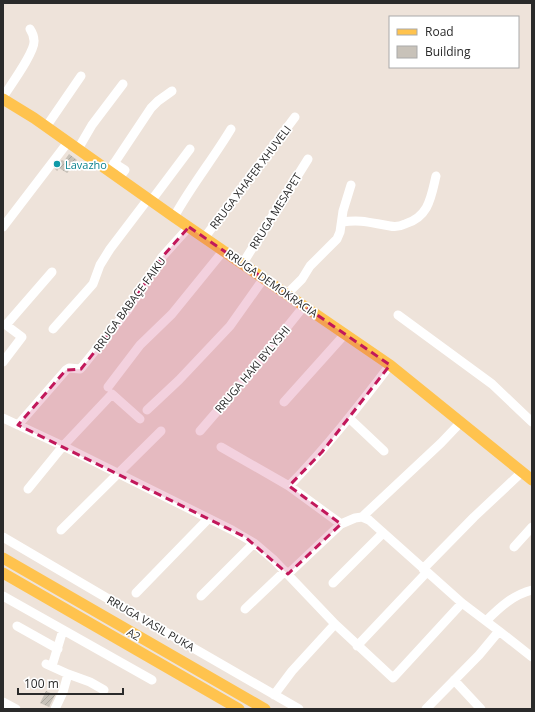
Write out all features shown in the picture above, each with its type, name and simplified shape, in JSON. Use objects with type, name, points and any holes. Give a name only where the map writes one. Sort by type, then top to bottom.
[{"type":"main road","name":"RRUGA DEMOKRACIA","points":[[3,98],[78,149],[112,167],[119,178],[390,365],[532,480]]},
{"type":"main road","name":"A2","points":[[3,558],[265,709]]},
{"type":"main road","name":"A2","points":[[3,573],[239,709]]},
{"type":"street","points":[[3,98],[34,46],[35,42],[30,28]]},
{"type":"street","points":[[46,127],[81,76]]},
{"type":"street","points":[[78,149],[92,126],[123,84]]},
{"type":"street","points":[[112,167],[151,108],[172,91]]},
{"type":"street","name":"RRUGA XHAFER XHUVELI","points":[[205,237],[295,117]]},
{"type":"street","points":[[174,217],[192,187],[231,130]]},
{"type":"street","points":[[3,227],[68,142]]},
{"type":"street","points":[[53,329],[93,284],[100,265],[110,250],[190,149]]},
{"type":"street","name":"RRUGA MESAPET","points":[[243,263],[308,160]]},
{"type":"street","points":[[342,222],[365,220],[391,227],[401,226],[413,222],[421,216],[427,208],[431,199],[436,176]]},
{"type":"street","points":[[287,294],[302,279],[310,266],[337,239],[340,232],[343,211],[351,185]]},
{"type":"street","name":"RRUGA BABAÇE FAIKU","points":[[18,425],[66,370],[69,368],[82,368],[127,311],[162,257],[189,227]]},
{"type":"street","points":[[108,387],[140,345],[172,314],[224,250]]},
{"type":"street","points":[[3,362],[22,337],[6,325],[52,272]]},
{"type":"street","points":[[147,410],[230,326],[264,278]]},
{"type":"street","name":"RRUGA HAKI BYLYSHI","points":[[200,431],[251,372],[304,306]]},
{"type":"street","points":[[398,315],[492,384],[532,422]]},
{"type":"street","points":[[284,402],[346,334]]},
{"type":"street","points":[[289,486],[322,452],[390,365]]},
{"type":"street","points":[[28,489],[63,446],[112,394],[140,419]]},
{"type":"street","points":[[3,418],[63,446],[254,542],[287,573],[335,624],[393,678],[462,603]]},
{"type":"street","points":[[349,418],[384,451]]},
{"type":"street","points":[[362,517],[441,443],[461,422]]},
{"type":"street","points":[[61,530],[161,431]]},
{"type":"street","points":[[221,447],[289,486],[341,524]]},
{"type":"street","points":[[358,646],[474,517],[522,472]]},
{"type":"street","points":[[245,609],[341,524],[355,518],[362,517],[369,520],[462,603],[532,657]]},
{"type":"street","points":[[136,593],[208,518]]},
{"type":"street","points":[[514,547],[532,527]]},
{"type":"street","points":[[333,583],[383,533]]},
{"type":"street","name":"RRUGA VASIL PUKA","points":[[3,537],[117,604],[276,691],[299,709]]},
{"type":"street","points":[[202,596],[254,542]]},
{"type":"street","points":[[486,621],[513,597],[532,590]]},
{"type":"street","points":[[3,596],[152,680]]},
{"type":"street","points":[[276,691],[335,624]]},
{"type":"street","points":[[17,626],[58,649]]},
{"type":"street","points":[[63,630],[58,649],[49,665],[90,682],[104,690]]},
{"type":"street","points":[[426,709],[483,651],[499,631]]},
{"type":"street","points":[[55,709],[63,692],[68,674]]},
{"type":"street","points":[[454,680],[481,709]]},
{"type":"street","points":[[3,702],[16,709]]},
{"type":"highlighted area","points":[[189,227],[390,365],[322,452],[289,486],[341,524],[288,574],[245,537],[18,425],[66,370],[81,369],[127,311],[162,257]]},
{"type":"building","points":[[69,154],[77,160],[67,173],[59,168],[57,171],[55,169]]},
{"type":"building","points":[[46,691],[55,695],[49,707],[40,703]]},
{"type":"place","name":"Lavazho","points":[[57,164]]}]
